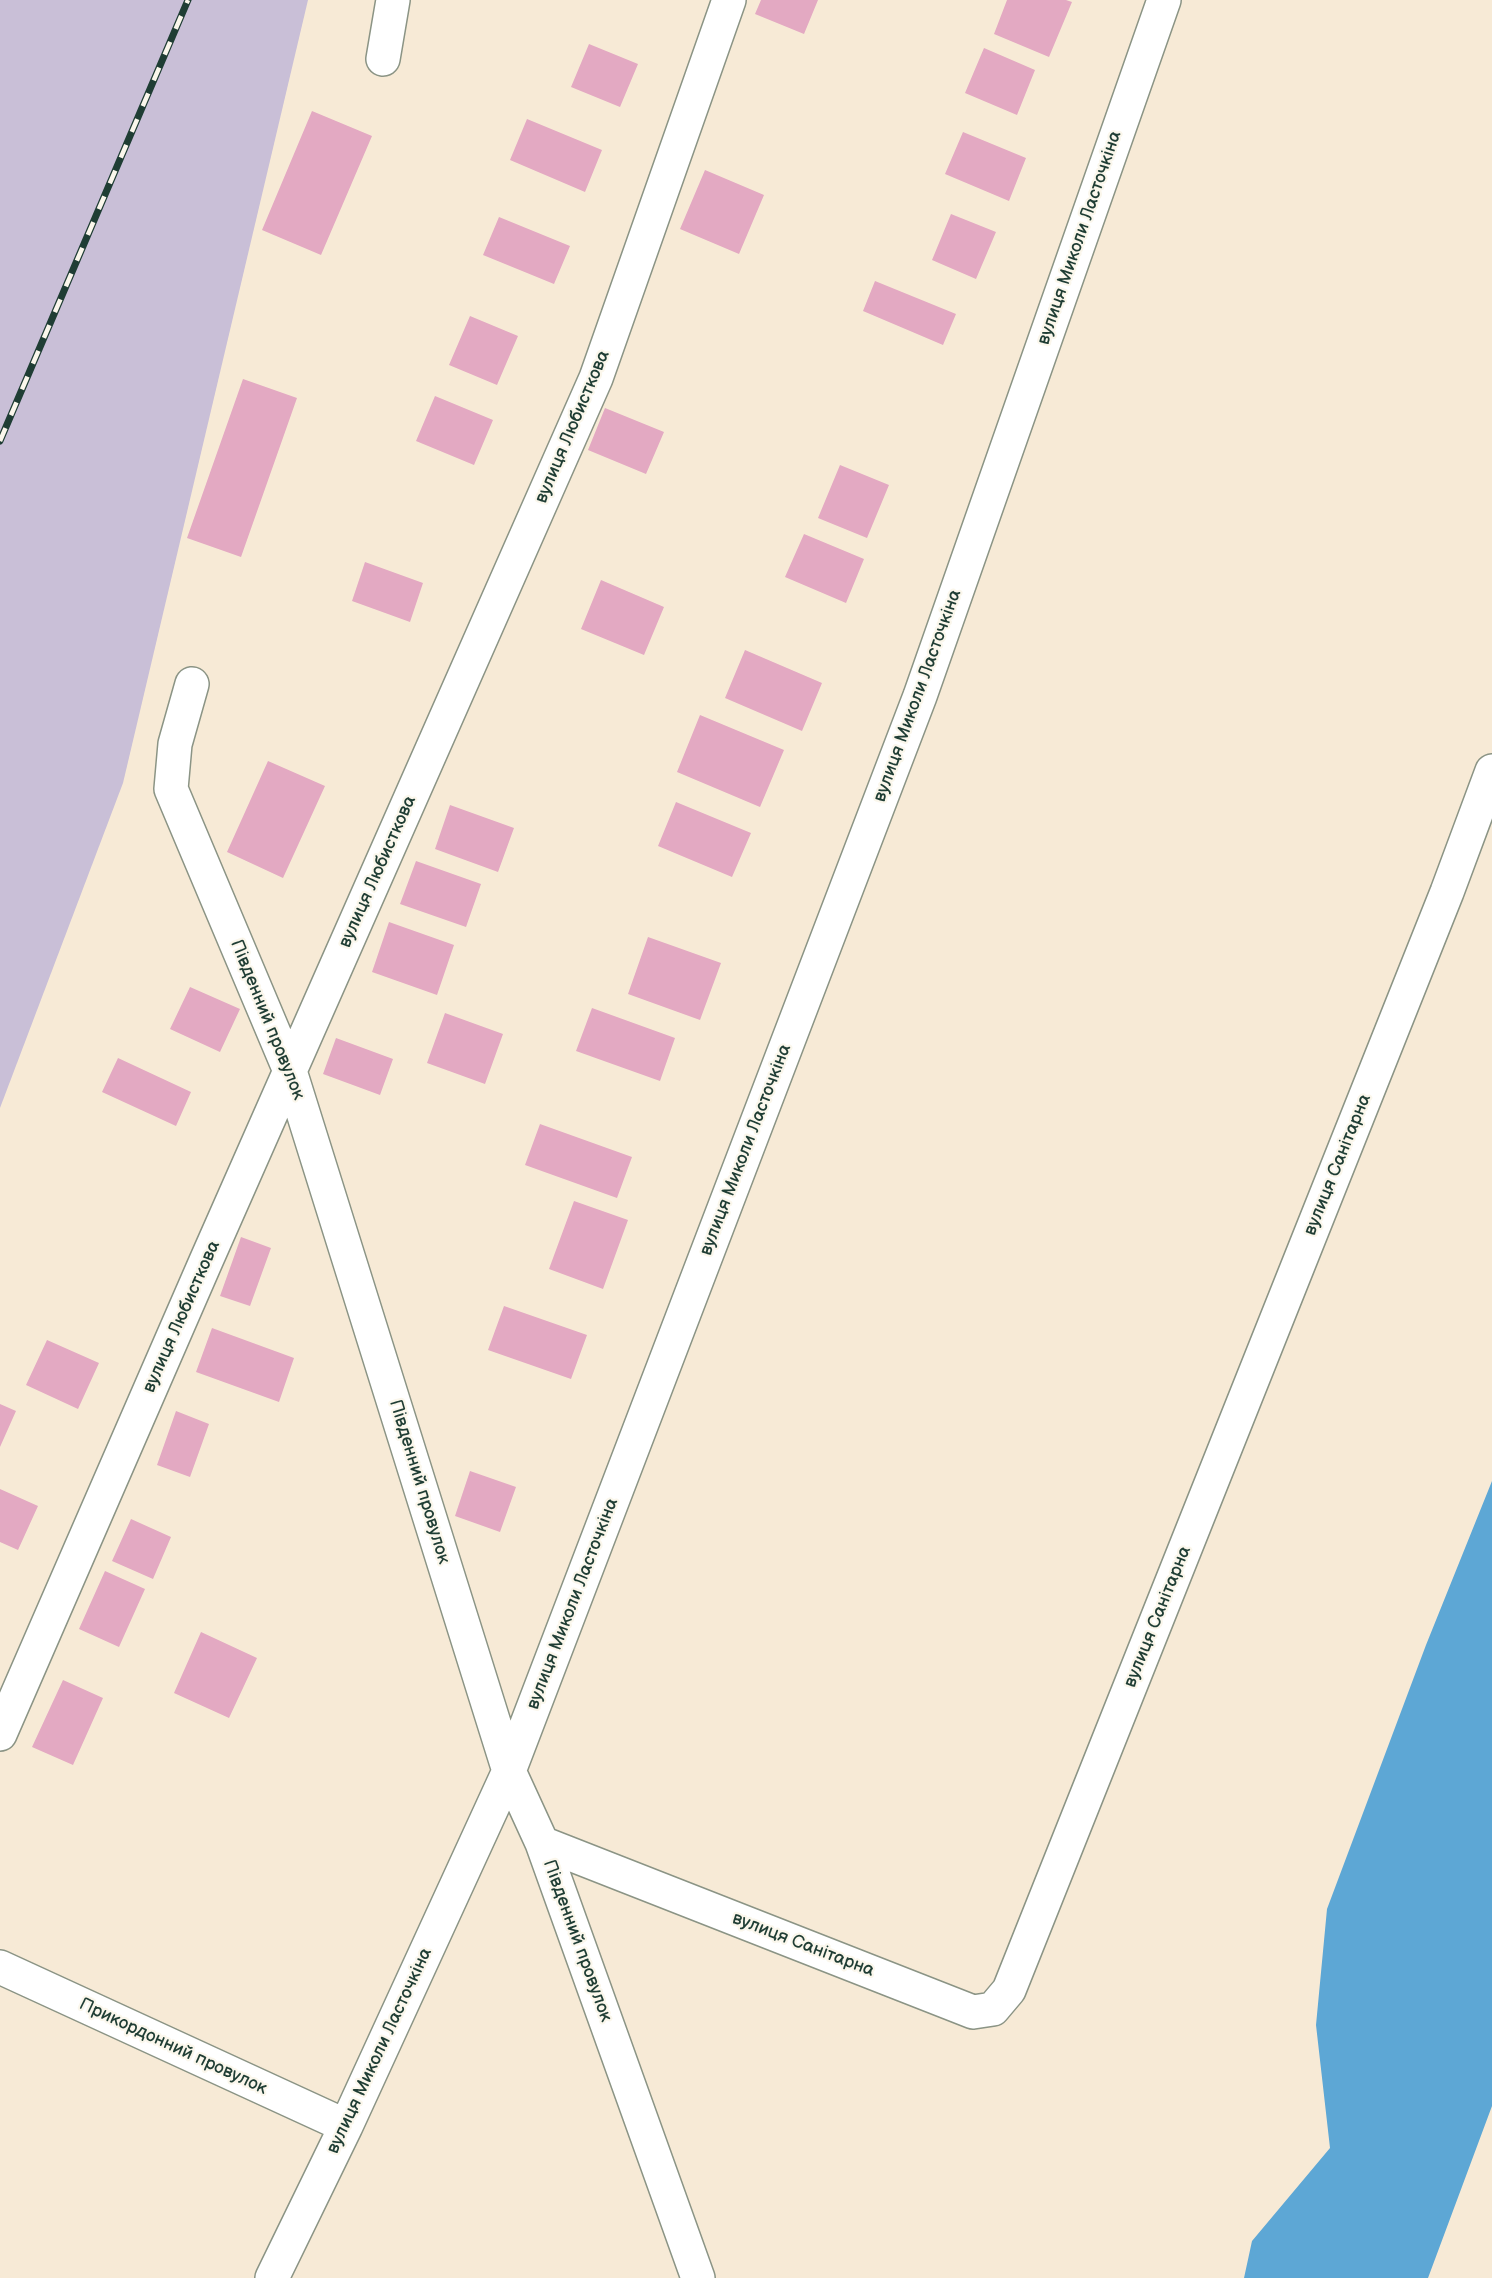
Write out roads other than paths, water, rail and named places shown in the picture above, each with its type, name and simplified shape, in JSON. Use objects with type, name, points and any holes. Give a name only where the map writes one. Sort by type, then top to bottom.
[{"type":"street","points":[[383,59],[393,0]]},
{"type":"street","name":"вулиця Любисткова","points":[[0,1734],[596,378],[729,0]]},
{"type":"street","name":"вулиця Миколи Ласточкіна","points":[[272,2278],[346,2126],[509,1771],[920,696],[1164,0]]},
{"type":"street","name":"Південний провулок","points":[[192,684],[175,744],[171,789],[290,1071],[509,1771],[542,1843],[698,2278]]},
{"type":"street","name":"вулиця Санітарна","points":[[542,1843],[973,2012],[993,2009],[1009,1990],[1447,892],[1492,771]]},
{"type":"street","name":"Прикордонний провулок","points":[[0,1968],[346,2126]]},
{"type":"water","points":[[1492,1481],[1492,2106],[1428,2278],[1244,2278],[1252,2241],[1330,2148],[1316,2025],[1327,1909],[1426,1645]]},
{"type":"railway","points":[[0,441],[188,0]]}]
